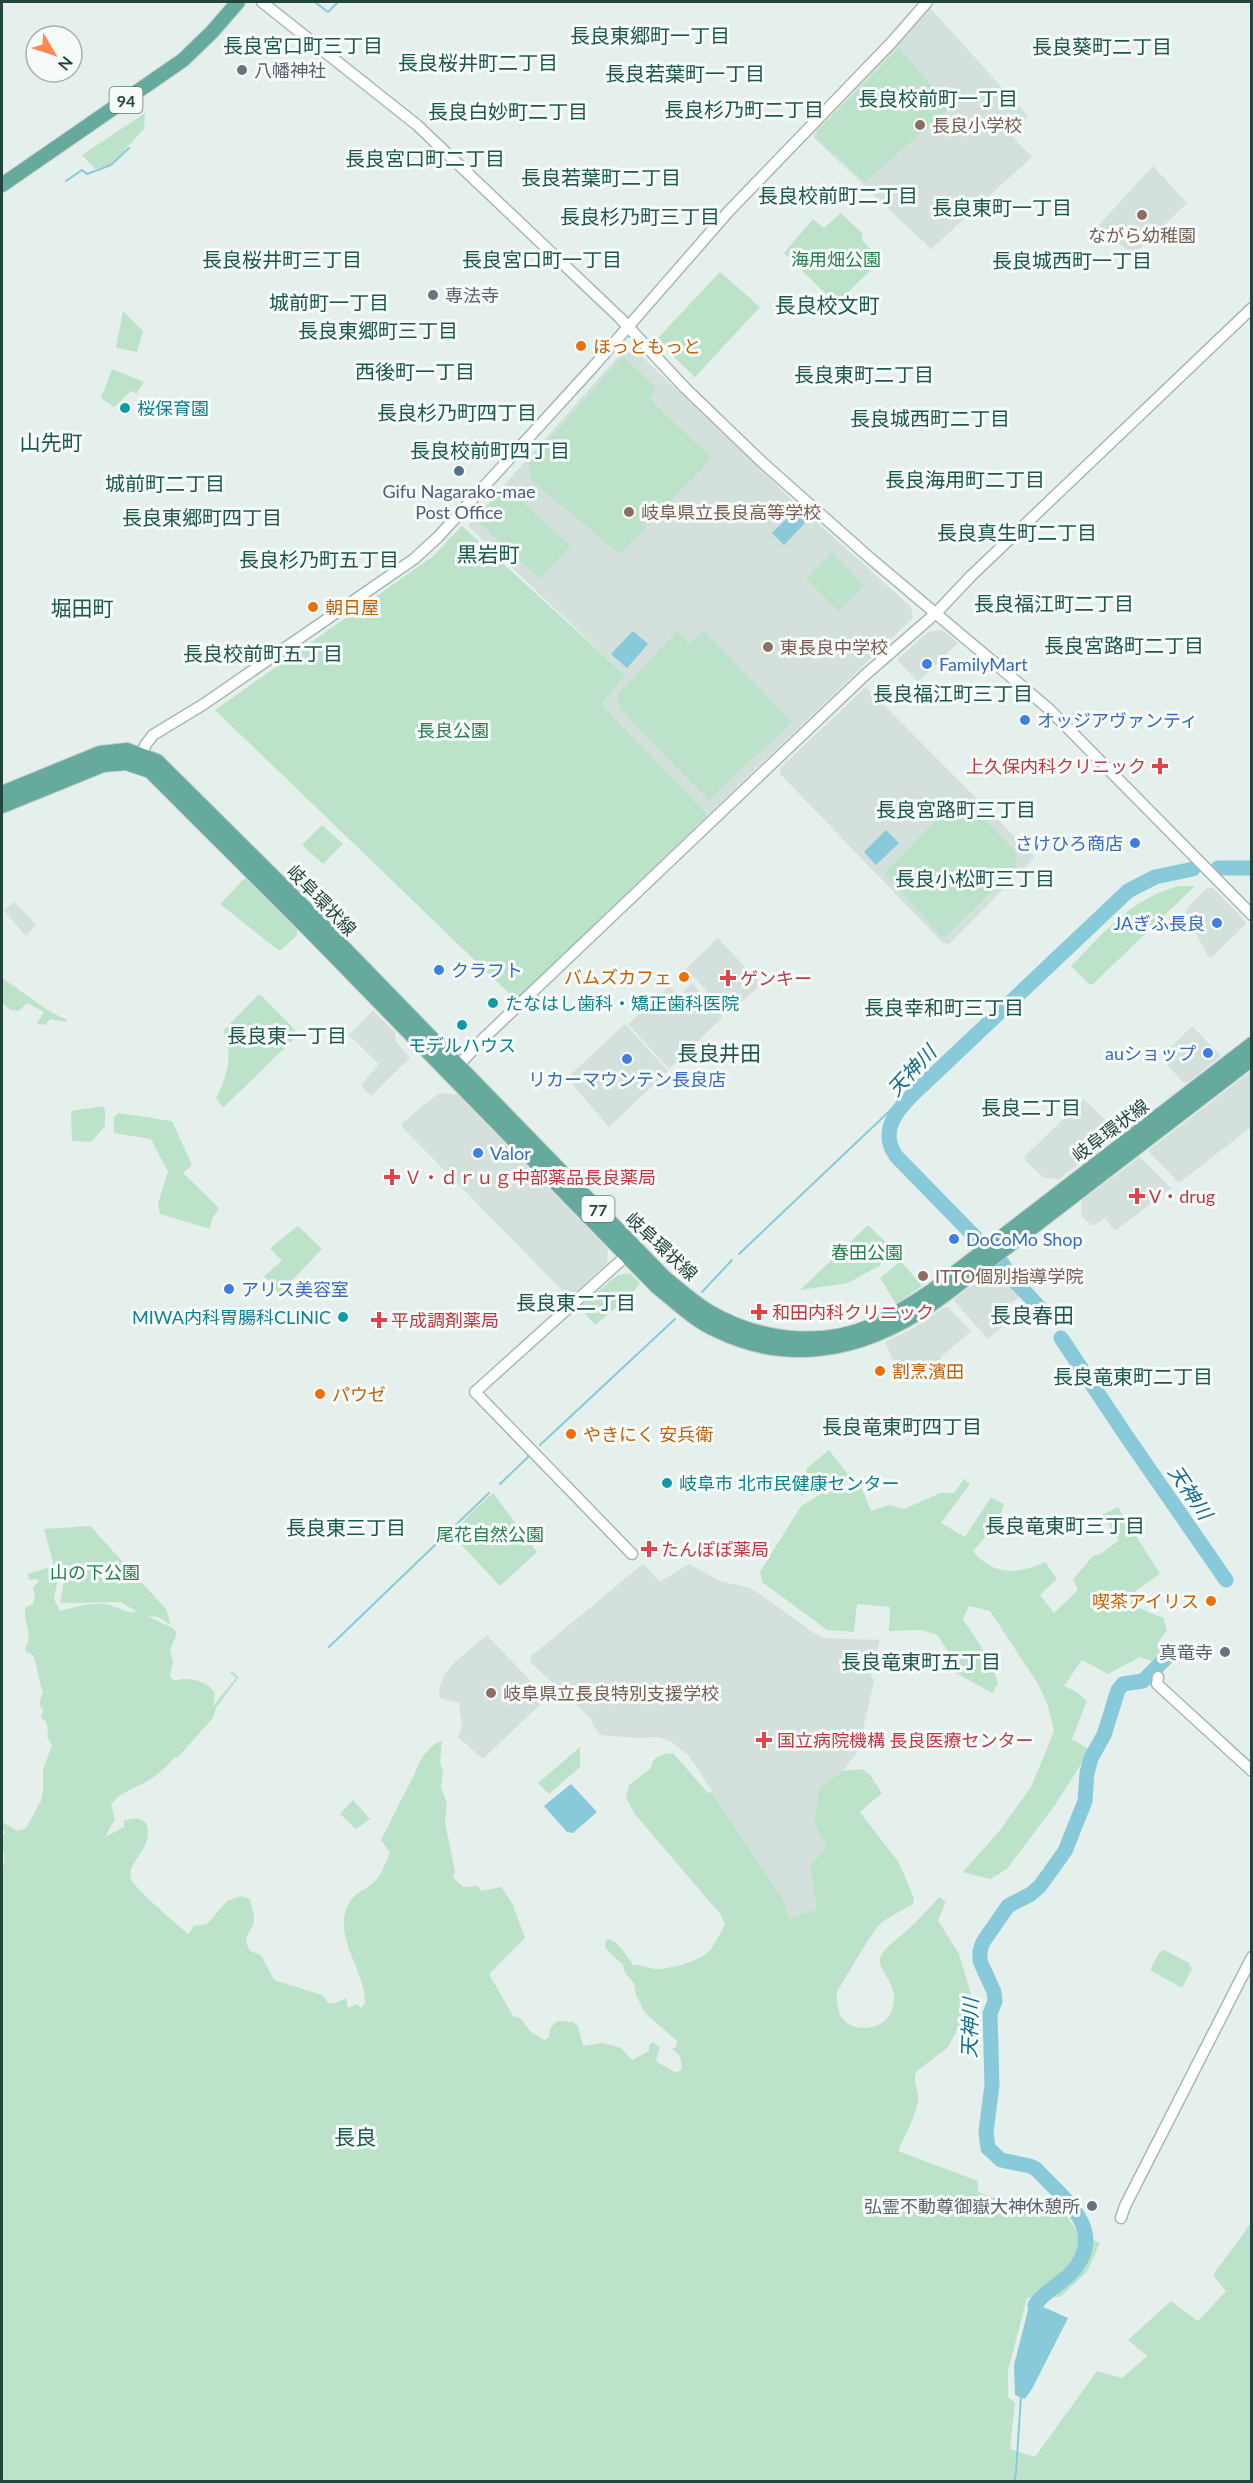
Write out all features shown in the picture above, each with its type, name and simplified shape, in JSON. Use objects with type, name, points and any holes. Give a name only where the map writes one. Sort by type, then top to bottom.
[{"type":"main road","name":"94","points":[[2,185],[183,60],[238,2]]},
{"type":"main road","points":[[2,793],[100,753],[127,750],[139,759]]},
{"type":"main road","points":[[2,806],[103,765],[126,763],[139,759]]},
{"type":"main road","name":"岐阜環状線","points":[[139,759],[665,1278],[706,1310],[752,1332],[797,1339],[859,1331],[899,1312],[930,1292],[1251,1044]]},
{"type":"main road","name":"岐阜環状線","points":[[453,1071],[657,1287],[699,1321],[731,1337],[796,1351],[835,1347],[862,1341],[899,1326],[938,1300],[1251,1059]]},
{"type":"street","points":[[262,2],[417,125],[628,326],[685,388],[763,463],[1049,710],[1251,915]]},
{"type":"street","points":[[139,759],[153,735],[204,704],[424,550],[540,426],[729,211],[885,50],[927,2]]},
{"type":"street","points":[[453,1071],[485,1037],[864,676],[936,613],[979,568],[1251,308]]},
{"type":"street","points":[[626,1256],[475,1392],[632,1554]]},
{"type":"street","points":[[1158,1677],[1157,1684],[1251,1771]]},
{"type":"street","points":[[1121,2218],[1251,1957]]},
{"type":"shaded area","name":"長良小学校","points":[[930,8],[1028,116],[1010,134],[1032,157],[931,249],[814,138],[813,134]]},
{"type":"shaded area","name":"ながら幼稚園","points":[[1153,166],[1187,203],[1133,255],[1098,226]]},
{"type":"shaded area","points":[[636,351],[790,498],[911,607],[913,618],[708,815],[601,704],[626,676],[468,526],[622,352]]},
{"type":"shaded area","points":[[943,630],[958,643],[918,682],[897,660],[928,632]]},
{"type":"shaded area","points":[[866,687],[1035,857],[949,944],[943,943],[780,774],[780,768]]},
{"type":"shaded area","name":"JAぎふ長良","points":[[1207,888],[1213,888],[1245,921],[1245,925],[1212,957],[1208,956],[1185,913],[1186,909]]},
{"type":"shaded area","points":[[14,902],[36,925],[26,936],[4,911]]},
{"type":"shaded area","name":"ゲンキー","points":[[718,938],[761,984],[729,1014],[686,969]]},
{"type":"shaded area","points":[[692,983],[723,1017],[669,1069],[628,1024],[669,986],[679,996]]},
{"type":"shaded area","points":[[373,1010],[395,1033],[396,1042],[410,1058],[371,1096],[361,1085],[379,1064],[349,1035]]},
{"type":"shaded area","points":[[625,1024],[668,1071],[609,1127],[567,1078]]},
{"type":"shaded area","points":[[1192,1026],[1221,1056],[1187,1083],[1183,1082],[1162,1060],[1162,1056]]},
{"type":"shaded area","points":[[1251,1071],[1251,1127],[1179,1183],[1148,1151]]},
{"type":"shaded area","points":[[439,1093],[457,1094],[608,1249],[607,1264],[572,1295],[568,1296],[402,1127],[402,1123]]},
{"type":"shaded area","points":[[1084,1099],[1119,1134],[1059,1179],[1044,1178],[1025,1160],[1025,1156]]},
{"type":"shaded area","points":[[1140,1157],[1171,1188],[1115,1231],[1105,1218],[1093,1226],[1081,1216],[1082,1200]]},
{"type":"shaded area","points":[[998,1267],[1023,1293],[1006,1308],[1013,1317],[988,1339],[954,1301]]},
{"type":"shaded area","points":[[948,1307],[971,1331],[940,1358],[950,1368],[903,1383],[885,1342],[910,1330]]},
{"type":"shaded area","name":"国立病院機構 長良医療センター","points":[[643,1564],[660,1582],[689,1564],[720,1581],[751,1588],[824,1638],[880,1640],[870,1673],[874,1681],[858,1752],[842,1771],[819,1790],[814,1823],[826,1847],[810,1867],[818,1909],[790,1920],[782,1898],[689,1756],[672,1742],[658,1737],[599,1735],[590,1718],[530,1662],[530,1657]]},
{"type":"shaded area","name":"岐阜県立長良特別支援学校","points":[[487,1635],[547,1698],[483,1759],[458,1737],[462,1726],[459,1703],[440,1698],[439,1688],[445,1674],[455,1662]]},
{"type":"green space","points":[[899,48],[950,107],[865,182],[817,139],[817,132]]},
{"type":"green space","points":[[145,113],[144,129],[111,165],[95,169],[82,155]]},
{"type":"green space","name":"海用畑公園","points":[[841,213],[863,234],[861,239],[881,260],[836,304],[784,253],[813,219],[824,228]]},
{"type":"green space","points":[[720,272],[760,307],[695,377],[656,340]]},
{"type":"green space","points":[[123,311],[143,331],[137,352],[116,348]]},
{"type":"green space","points":[[623,356],[656,388],[649,399],[712,458],[620,554],[532,481],[528,463]]},
{"type":"green space","points":[[112,369],[144,382],[136,394],[131,391],[114,407],[101,398]]},
{"type":"green space","points":[[505,486],[571,546],[540,579],[476,520]]},
{"type":"green space","name":"長良公園","points":[[462,526],[626,676],[601,704],[708,815],[516,1000],[215,710],[432,557]]},
{"type":"green space","points":[[832,552],[864,586],[838,611],[806,578]]},
{"type":"green space","points":[[704,631],[792,722],[709,800],[620,709],[617,695],[677,632],[690,644]]},
{"type":"green space","points":[[961,795],[1016,852],[1016,868],[943,938],[884,873]]},
{"type":"green space","points":[[322,825],[343,844],[323,864],[302,845]]},
{"type":"green space","points":[[245,878],[297,930],[297,935],[281,950],[278,950],[220,904]]},
{"type":"green space","points":[[1179,886],[1195,886],[1093,984],[1089,984],[1071,966],[1107,929],[1132,908]]},
{"type":"green space","points":[[2,978],[49,1011],[67,1020],[66,1022],[50,1019],[45,1025],[37,1024],[44,1012],[27,1003],[19,1011],[11,1010],[2,1003]]},
{"type":"green space","points":[[258,995],[262,996],[299,1034],[223,1108],[216,1098],[223,1082],[229,1056],[223,1031]]},
{"type":"green space","points":[[103,1106],[105,1126],[91,1142],[72,1141],[71,1111]]},
{"type":"green space","points":[[118,1113],[172,1121],[192,1165],[183,1173],[219,1208],[212,1219],[210,1229],[160,1214],[158,1203],[168,1172],[151,1139],[114,1133],[114,1117]]},
{"type":"green space","name":"春田公園","points":[[868,1225],[896,1252],[895,1257],[848,1283],[800,1290]]},
{"type":"green space","points":[[298,1226],[322,1249],[279,1294],[264,1276],[282,1261],[270,1248]]},
{"type":"green space","points":[[901,1261],[922,1286],[896,1304],[880,1278]]},
{"type":"green space","points":[[630,1273],[640,1283],[632,1294],[595,1325],[579,1307],[618,1275]]},
{"type":"green space","points":[[829,1450],[853,1481],[822,1485],[801,1496],[807,1468]]},
{"type":"green space","points":[[964,1479],[970,1484],[941,1523],[965,1537],[991,1497],[1004,1504],[995,1524],[973,1551],[989,1565],[1006,1571],[1025,1569],[1045,1562],[1057,1579],[1040,1595],[1054,1613],[1078,1590],[1073,1579],[1093,1556],[1101,1554],[1119,1540],[1102,1515],[1118,1507],[1160,1574],[1128,1596],[1139,1608],[1163,1618],[1167,1630],[1158,1643],[1167,1653],[1157,1666],[1154,1662],[1140,1657],[1108,1674],[1082,1660],[1064,1686],[1077,1692],[1087,1701],[1072,1739],[1090,1750],[1055,1805],[1007,1869],[990,1879],[963,1872],[1000,1830],[1031,1787],[1054,1731],[1047,1703],[1038,1684],[990,1611],[969,1606],[963,1619],[991,1662],[998,1683],[992,1693],[949,1669],[952,1657],[937,1635],[921,1630],[889,1631],[890,1607],[857,1604],[854,1632],[827,1630],[762,1582],[760,1572],[801,1506],[821,1494],[860,1484],[871,1511],[889,1505],[904,1509],[940,1493],[954,1493]]},
{"type":"green space","name":"尾花自然公園","points":[[493,1493],[537,1552],[500,1586],[452,1535]]},
{"type":"green space","name":"山の下公園","points":[[90,1526],[166,1609],[171,1625],[158,1617],[147,1616],[173,1628],[177,1633],[170,1650],[173,1661],[170,1676],[174,1681],[190,1679],[207,1685],[215,1693],[213,1706],[236,1678],[230,1673],[232,1671],[239,1677],[216,1708],[213,1718],[178,1757],[175,1757],[146,1782],[123,1793],[115,1800],[111,1805],[115,1819],[105,1837],[124,1827],[124,1821],[136,1819],[146,1823],[147,1840],[132,1867],[131,1879],[148,1898],[188,1934],[194,1926],[207,1924],[227,1901],[241,1896],[250,1899],[254,1919],[246,1941],[250,1951],[261,1955],[274,1980],[322,1995],[328,2003],[335,2003],[346,1998],[348,2008],[357,2004],[361,2008],[365,2003],[361,1979],[344,1929],[344,1917],[353,1897],[375,1881],[381,1872],[390,1853],[381,1840],[423,1757],[430,1748],[442,1741],[441,1787],[447,1802],[445,1823],[455,1871],[453,1877],[463,1887],[478,1886],[481,1891],[501,1887],[512,1903],[525,1938],[489,1974],[513,2016],[520,2018],[531,2032],[544,2040],[549,2037],[550,2028],[557,2021],[573,2022],[578,2026],[583,2046],[603,2043],[621,2048],[632,2060],[649,2051],[652,2042],[660,2047],[657,2062],[675,2072],[680,2071],[682,2067],[680,2056],[672,2049],[676,2047],[677,2041],[645,2013],[636,1995],[634,1983],[625,1973],[623,1965],[606,1949],[605,1943],[607,1939],[614,1942],[633,1965],[662,1969],[703,1956],[714,1944],[725,1925],[721,1915],[634,1813],[626,1797],[629,1785],[651,1768],[656,1758],[673,1753],[708,1793],[712,1792],[782,1898],[790,1919],[817,1909],[810,1866],[826,1847],[814,1823],[819,1789],[842,1771],[862,1769],[870,1775],[882,1793],[860,1812],[899,1863],[914,1898],[913,1904],[881,1923],[865,1945],[837,1993],[840,2015],[845,2022],[861,2028],[869,2028],[885,2021],[894,2004],[894,1995],[881,1966],[881,1955],[939,1897],[946,1902],[938,1920],[959,1954],[971,1994],[969,2008],[948,2047],[916,2072],[917,2108],[898,2151],[978,2181],[978,2192],[1044,2217],[1058,2204],[1079,2234],[1100,2243],[1087,2272],[1060,2297],[1027,2298],[1008,2371],[1008,2397],[1015,2403],[1010,2449],[1035,2457],[1097,2371],[1122,2378],[1147,2356],[1128,2340],[1171,2301],[1198,2321],[1226,2291],[1213,2275],[1251,2223],[1251,2481],[2,2481],[2,1869],[4,1857],[2,1836],[5,1833],[2,1822],[18,1831],[26,1828],[41,1801],[43,1769],[52,1745],[47,1737],[47,1723],[41,1717],[43,1710],[39,1704],[43,1692],[36,1664],[33,1655],[26,1652],[25,1648],[29,1637],[25,1617],[26,1607],[33,1604],[35,1598],[33,1588],[39,1581],[38,1579],[29,1580],[28,1574],[50,1567],[55,1570],[58,1577],[54,1599],[60,1611],[97,1604],[137,1612],[121,1602],[60,1603],[66,1570],[54,1566],[44,1529]]},
{"type":"green space","points":[[580,1747],[580,1767],[549,1794],[538,1783]]},
{"type":"green space","points":[[353,1800],[370,1819],[356,1829],[340,1814]]},
{"type":"green space","points":[[1164,1950],[1189,1963],[1192,1969],[1182,1988],[1150,1970],[1159,1953]]},
{"type":"water","points":[[794,511],[806,522],[784,545],[772,533]]},
{"type":"water","points":[[633,631],[648,644],[627,668],[611,654]]},
{"type":"water","points":[[886,830],[899,843],[876,865],[864,852]]},
{"type":"water","points":[[571,1784],[597,1812],[573,1833],[567,1832],[544,1806]]},
{"type":"water","points":[[1032,2302],[1068,2318],[1025,2399],[1015,2395],[1014,2365]]},
{"type":"waterway","points":[[315,2],[328,12],[338,2]]},
{"type":"waterway","points":[[66,181],[82,170],[87,174],[111,165],[129,148]]},
{"type":"waterway","name":"天神川","points":[[1218,868],[1252,868]]},
{"type":"waterway","name":"天神川","points":[[978,1240],[896,1156],[890,1145],[889,1134],[896,1115],[919,1089],[1128,891],[1155,877],[1193,869]]},
{"type":"waterway","points":[[739,1254],[898,1103],[906,1102]]},
{"type":"waterway","points":[[702,1292],[732,1260]]},
{"type":"waterway","name":"天神川","points":[[1002,1263],[1010,1276],[1040,1308]]},
{"type":"waterway","points":[[540,1445],[675,1319]]},
{"type":"waterway","name":"天神川","points":[[1061,1338],[1226,1580]]},
{"type":"waterway","points":[[500,1484],[529,1456]]},
{"type":"waterway","points":[[329,1647],[489,1493]]},
{"type":"waterway","name":"天神川","points":[[1035,2305],[1070,2274],[1081,2259],[1086,2244],[1084,2230],[1079,2217],[1070,2205],[1036,2169],[1001,2160],[988,2148],[986,2132],[992,2085],[990,2014],[995,2001],[994,1992],[980,1961],[980,1951],[983,1942],[1008,1906],[1031,1894],[1040,1886],[1065,1851],[1085,1801],[1087,1773],[1091,1758],[1104,1735],[1118,1690],[1123,1684],[1143,1681],[1174,1650]]},
{"type":"waterway","points":[[1014,2482],[1021,2395]]},
{"type":"place","name":"八幡神社","points":[[242,70]]},
{"type":"place","name":"長良小学校","points":[[920,125]]},
{"type":"place","name":"ながら幼稚園","points":[[1142,215]]},
{"type":"place","name":"専法寺","points":[[433,295]]},
{"type":"place","name":"ほっともっと","points":[[581,346]]},
{"type":"place","name":"桜保育園","points":[[125,408]]},
{"type":"place","name":"Gifu Nagarako-mae Post Office","points":[[459,471]]},
{"type":"place","name":"岐阜県立長良高等学校","points":[[629,512]]},
{"type":"place","name":"朝日屋","points":[[313,607]]},
{"type":"place","name":"東長良中学校","points":[[768,647]]},
{"type":"place","name":"FamilyMart","points":[[927,664]]},
{"type":"place","name":"オッジアヴァンティ","points":[[1025,720]]},
{"type":"place","name":"上久保内科クリニック","points":[[1160,766]]},
{"type":"place","name":"さけひろ商店","points":[[1135,843]]},
{"type":"place","name":"JAぎふ長良","points":[[1217,923]]},
{"type":"place","name":"クラフト","points":[[439,970]]},
{"type":"place","name":"バムズカフェ","points":[[684,977]]},
{"type":"place","name":"ゲンキー","points":[[728,978]]},
{"type":"place","name":"たなはし歯科・矯正歯科医院","points":[[493,1003]]},
{"type":"place","name":"モデルハウス","points":[[462,1025]]},
{"type":"place","name":"auショップ","points":[[1208,1053]]},
{"type":"place","name":"リカーマウンテン長良店","points":[[627,1059]]},
{"type":"place","name":"Valor","points":[[478,1153]]},
{"type":"place","name":"Ｖ・ｄｒｕｇ中部薬品長良薬局","points":[[392,1177]]},
{"type":"place","name":"V・drug","points":[[1137,1196]]},
{"type":"place","name":"DoCoMo Shop","points":[[954,1239]]},
{"type":"place","name":"ITTO個別指導学院","points":[[923,1276]]},
{"type":"place","name":"アリス美容室","points":[[229,1289]]},
{"type":"place","name":"和田内科クリニック","points":[[759,1312]]},
{"type":"place","name":"MIWA内科胃腸科CLINIC","points":[[343,1317]]},
{"type":"place","name":"平成調剤薬局","points":[[379,1320]]},
{"type":"place","name":"割烹濱田","points":[[880,1371]]},
{"type":"place","name":"パウゼ","points":[[320,1394]]},
{"type":"place","name":"やきにく 安兵衛","points":[[571,1434]]},
{"type":"place","name":"岐阜市 北市民健康センター","points":[[667,1483]]},
{"type":"place","name":"たんぽぽ薬局","points":[[649,1549]]},
{"type":"place","name":"喫茶アイリス","points":[[1211,1601]]},
{"type":"place","name":"真竜寺","points":[[1225,1652]]},
{"type":"place","name":"岐阜県立長良特別支援学校","points":[[491,1693]]},
{"type":"place","name":"国立病院機構 長良医療センター","points":[[764,1740]]},
{"type":"place","name":"弘霊不動尊御嶽大神休憩所","points":[[1092,2206]]},
{"type":"district","name":"長良東郷町一丁目","points":[[650,35]]},
{"type":"district","name":"長良宮口町三丁目","points":[[303,45]]},
{"type":"district","name":"長良葵町二丁目","points":[[1102,46]]},
{"type":"district","name":"長良桜井町二丁目","points":[[478,62]]},
{"type":"district","name":"長良若葉町一丁目","points":[[685,73]]},
{"type":"district","name":"長良校前町一丁目","points":[[938,98]]},
{"type":"district","name":"長良杉乃町二丁目","points":[[744,109]]},
{"type":"district","name":"長良白妙町二丁目","points":[[508,111]]},
{"type":"district","name":"長良宮口町二丁目","points":[[425,158]]},
{"type":"district","name":"長良若葉町二丁目","points":[[601,177]]},
{"type":"district","name":"長良校前町二丁目","points":[[838,195]]},
{"type":"district","name":"長良東町一丁目","points":[[1002,207]]},
{"type":"district","name":"長良杉乃町三丁目","points":[[640,216]]},
{"type":"district","name":"長良桜井町三丁目","points":[[282,259]]},
{"type":"district","name":"長良宮口町一丁目","points":[[542,259]]},
{"type":"district","name":"長良城西町一丁目","points":[[1072,260]]},
{"type":"district","name":"城前町一丁目","points":[[329,302]]},
{"type":"district","name":"長良校文町","points":[[827,304]]},
{"type":"district","name":"長良東郷町三丁目","points":[[378,330]]},
{"type":"district","name":"西後町一丁目","points":[[415,371]]},
{"type":"district","name":"長良東町二丁目","points":[[864,374]]},
{"type":"district","name":"長良杉乃町四丁目","points":[[457,412]]},
{"type":"district","name":"長良城西町二丁目","points":[[930,418]]},
{"type":"district","name":"山先町","points":[[51,441]]},
{"type":"district","name":"長良校前町四丁目","points":[[490,450]]},
{"type":"district","name":"長良海用町二丁目","points":[[965,479]]},
{"type":"district","name":"城前町二丁目","points":[[165,483]]},
{"type":"district","name":"長良東郷町四丁目","points":[[202,517]]},
{"type":"district","name":"長良真生町二丁目","points":[[1017,532]]},
{"type":"district","name":"黒岩町","points":[[488,553]]},
{"type":"district","name":"長良杉乃町五丁目","points":[[319,559]]},
{"type":"district","name":"長良福江町二丁目","points":[[1054,603]]},
{"type":"district","name":"堀田町","points":[[82,607]]},
{"type":"district","name":"長良宮路町二丁目","points":[[1124,645]]},
{"type":"district","name":"長良校前町五丁目","points":[[263,653]]},
{"type":"district","name":"長良福江町三丁目","points":[[953,693]]},
{"type":"district","name":"長良宮路町三丁目","points":[[956,809]]},
{"type":"district","name":"長良小松町三丁目","points":[[975,878]]},
{"type":"district","name":"長良幸和町三丁目","points":[[944,1007]]},
{"type":"district","name":"長良東一丁目","points":[[287,1035]]},
{"type":"district","name":"長良井田","points":[[719,1052]]},
{"type":"district","name":"長良二丁目","points":[[1031,1107]]},
{"type":"district","name":"長良東二丁目","points":[[576,1302]]},
{"type":"district","name":"長良春田","points":[[1032,1314]]},
{"type":"district","name":"長良竜東町二丁目","points":[[1133,1376]]},
{"type":"district","name":"長良竜東町四丁目","points":[[902,1426]]},
{"type":"district","name":"長良竜東町三丁目","points":[[1065,1525]]},
{"type":"district","name":"長良東三丁目","points":[[346,1527]]},
{"type":"district","name":"長良竜東町五丁目","points":[[921,1661]]},
{"type":"district","name":"長良","points":[[355,2136]]}]
